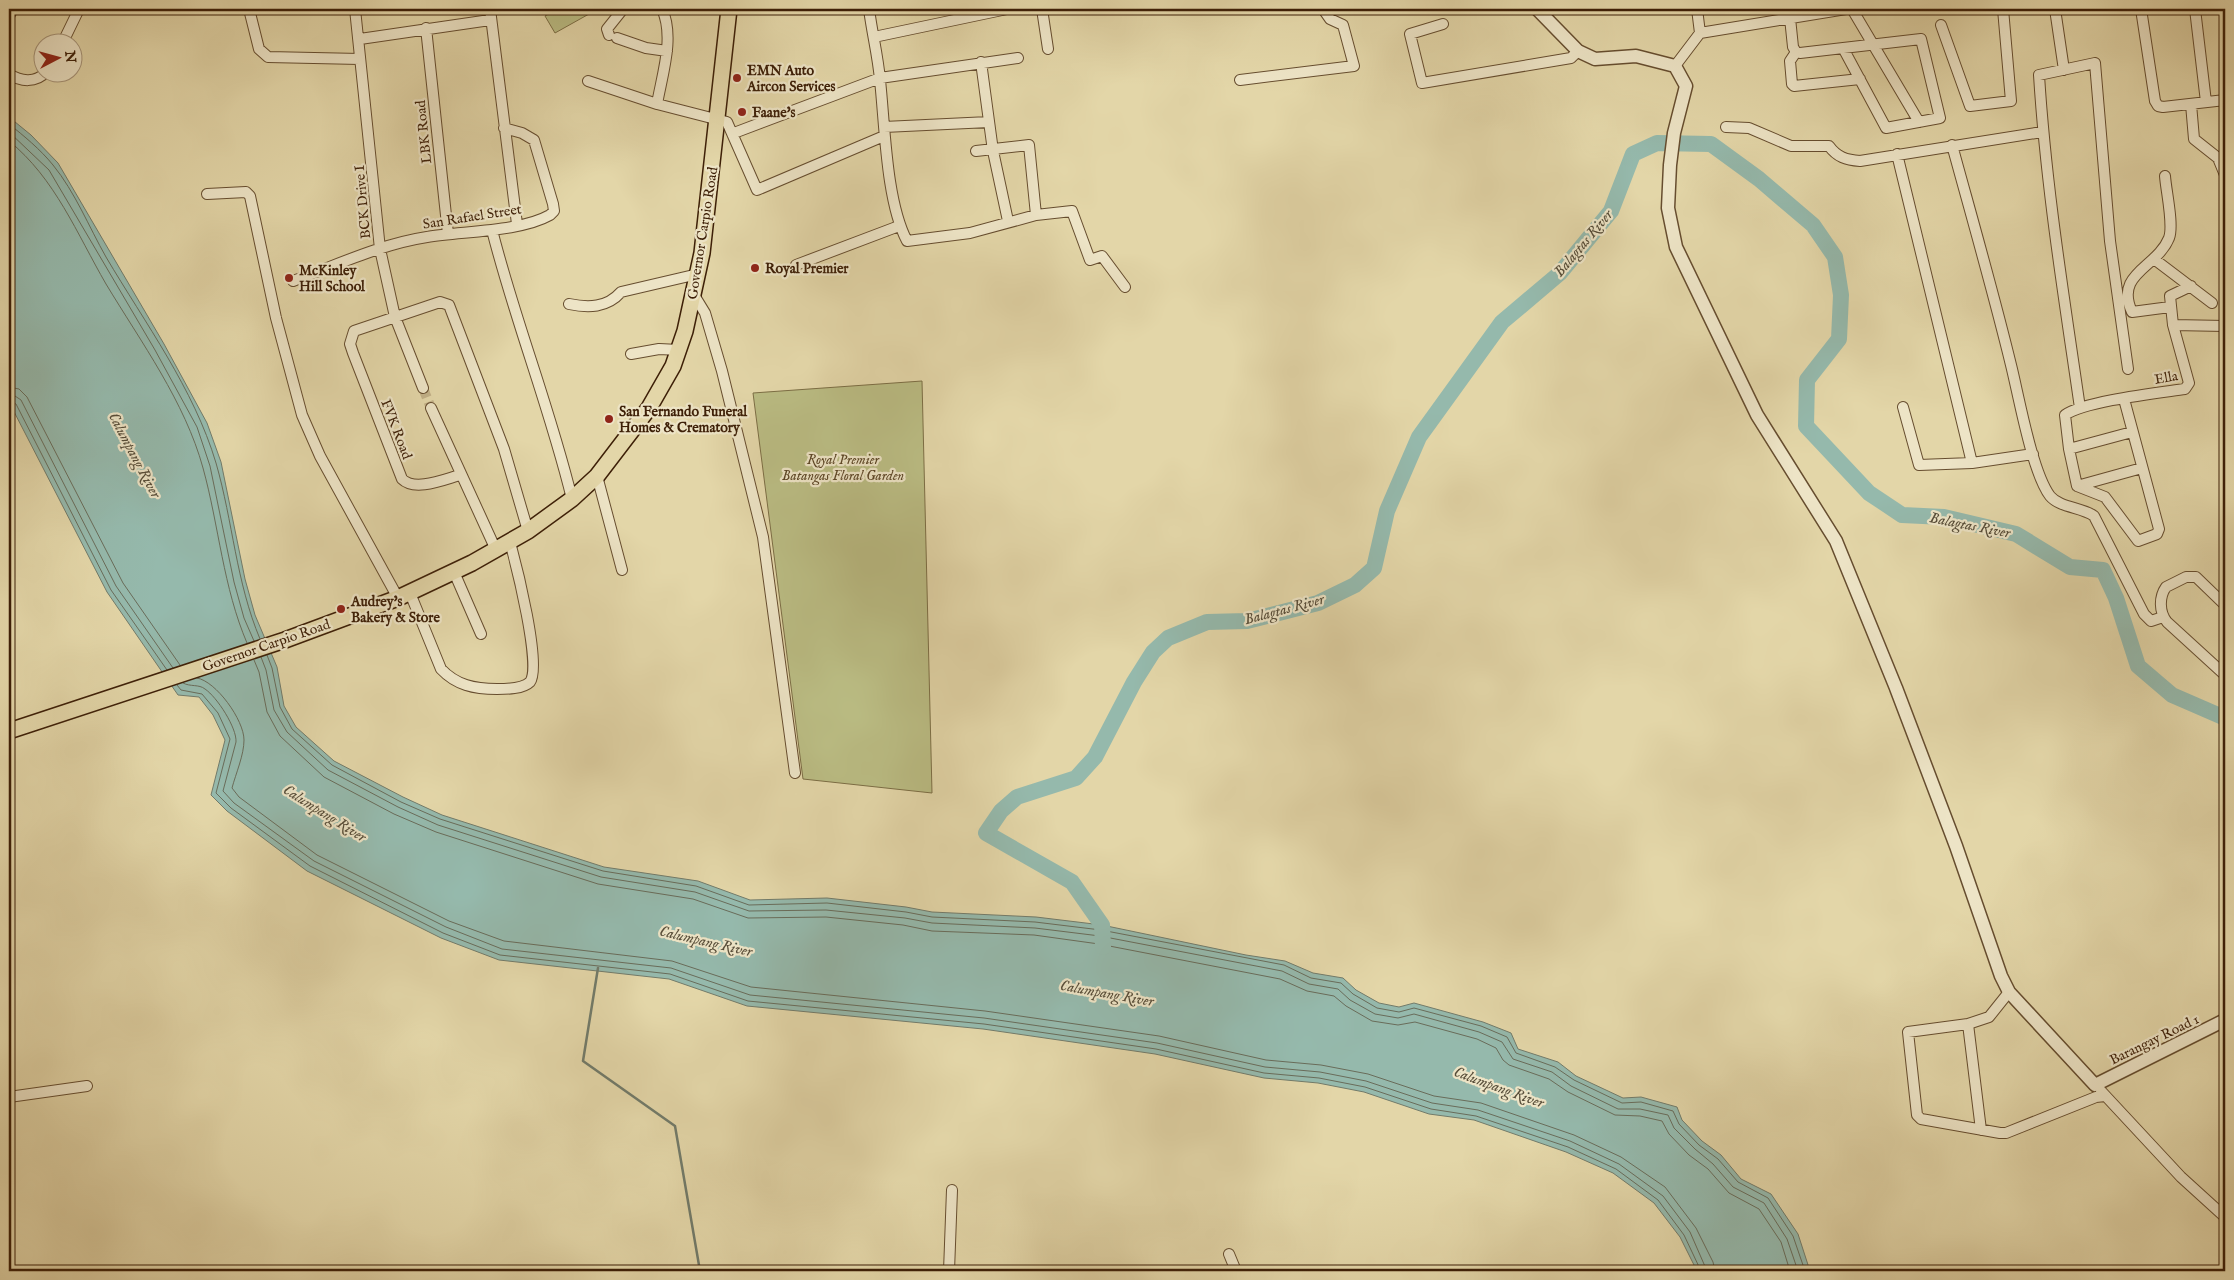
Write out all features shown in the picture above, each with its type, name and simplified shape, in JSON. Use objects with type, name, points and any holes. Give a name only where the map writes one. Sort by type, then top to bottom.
[{"type":"main road","name":"Governor Carpio Road","points":[[9,731],[285,640],[404,596],[496,550],[528,531],[572,499],[597,476],[649,408],[673,366],[694,295],[729,9]]},
{"type":"street","points":[[9,16],[13,9]]},
{"type":"street","points":[[68,32],[79,9]]},
{"type":"street","points":[[249,9],[259,49],[268,56],[360,59]]},
{"type":"street","name":"BCK Drive I","points":[[355,9],[360,39],[360,59],[380,249],[395,317],[423,388]]},
{"type":"street","points":[[490,9],[517,224]]},
{"type":"street","points":[[624,9],[607,29],[613,36],[646,48],[667,51]]},
{"type":"street","points":[[657,104],[667,51],[665,15],[662,9]]},
{"type":"street","points":[[869,9],[880,78],[884,132],[899,226],[907,241],[970,233],[1008,221],[1036,215],[1072,211],[1090,260],[1102,256],[1125,287]]},
{"type":"street","points":[[874,37],[1007,9]]},
{"type":"street","points":[[1042,9],[1048,49]]},
{"type":"street","points":[[1240,80],[1354,66],[1343,25],[1330,19],[1323,9]]},
{"type":"street","points":[[1537,9],[1578,51],[1595,58],[1636,56],[1675,66],[1686,86],[1674,133],[1670,165],[1668,208],[1676,247],[1757,415],[1836,541],[1896,688],[1956,846],[2001,976],[2009,992],[2105,1096],[2181,1177],[2225,1217]]},
{"type":"street","points":[[1697,9],[1700,33]]},
{"type":"street","points":[[1675,66],[1700,33],[1846,9]]},
{"type":"street","points":[[1852,9],[1920,122]]},
{"type":"street","points":[[1941,26],[1970,106],[2011,101],[2003,9]]},
{"type":"street","points":[[2055,9],[2064,70]]},
{"type":"street","points":[[2141,9],[2155,100],[2158,106],[2225,100]]},
{"type":"street","points":[[2195,9],[2206,102]]},
{"type":"street","points":[[1790,18],[1793,47],[1796,52]]},
{"type":"street","points":[[360,39],[490,20]]},
{"type":"street","points":[[1443,24],[1410,34],[1422,84],[1571,58],[1578,51]]},
{"type":"street","name":"LBK Road","points":[[426,28],[448,234]]},
{"type":"street","points":[[1796,52],[1921,39],[1940,118],[1886,128],[1843,48]]},
{"type":"street","points":[[1796,52],[1790,62],[1792,84],[1794,86],[1860,78]]},
{"type":"street","points":[[734,133],[880,78],[1018,58]]},
{"type":"street","points":[[981,62],[993,150],[1008,221]]},
{"type":"street","points":[[2080,408],[2063,296],[2042,132],[2039,74],[2096,63],[2110,242],[2128,369]]},
{"type":"street","points":[[9,74],[14,78],[32,80]]},
{"type":"street","points":[[588,80],[657,104],[727,122],[734,133],[758,190],[884,132],[989,122]]},
{"type":"street","points":[[2190,104],[2194,139],[2218,158],[2225,175]]},
{"type":"street","points":[[1726,127],[1750,128],[1791,146],[1829,146],[1835,154],[1848,160],[1860,160],[2042,132]]},
{"type":"street","name":"San Rafael Street","points":[[293,281],[380,249],[426,237],[492,230],[550,215],[554,211],[553,204],[534,140],[522,133],[504,128]]},
{"type":"street","points":[[976,151],[1029,145],[1036,215]]},
{"type":"street","points":[[1952,145],[2001,326],[2033,454],[2045,489],[2052,498],[2087,511],[2094,516],[2147,618],[2151,620],[2163,617]]},
{"type":"street","points":[[1897,154],[1972,464]]},
{"type":"street","points":[[2164,176],[2169,236],[2154,259],[2128,284],[2130,309],[2134,312],[2170,307]]},
{"type":"street","points":[[207,194],[246,192],[250,196],[276,318],[302,415],[320,456],[404,596],[441,669],[459,684],[498,689],[523,686],[530,681],[534,665],[522,591],[510,542]]},
{"type":"street","points":[[796,265],[899,226]]},
{"type":"street","points":[[492,230],[514,311],[557,440],[572,499]]},
{"type":"street","points":[[2154,259],[2212,303]]},
{"type":"street","points":[[569,304],[589,308],[614,300],[621,292],[698,274]]},
{"type":"street","points":[[2191,286],[2170,296],[2173,325],[2225,326]]},
{"type":"street","points":[[694,295],[705,313],[720,363],[763,537],[794,773]]},
{"type":"street","points":[[395,317],[440,302],[446,302],[452,310],[504,450],[528,531]]},
{"type":"street","name":"FVK Road","points":[[395,317],[354,331],[350,344],[402,479],[406,483],[416,484],[460,475]]},
{"type":"street","name":"Ella","points":[[2069,449],[2065,415],[2080,408],[2185,389],[2188,386],[2189,383],[2173,325]]},
{"type":"street","points":[[631,354],[659,349],[678,350]]},
{"type":"street","points":[[2077,486],[2106,497],[2135,539],[2140,540],[2157,534],[2159,529],[2124,399]]},
{"type":"street","points":[[1903,407],[1919,465],[1972,464],[2033,454]]},
{"type":"street","points":[[431,408],[460,475],[496,550]]},
{"type":"street","points":[[2077,486],[2069,449],[2132,432]]},
{"type":"street","points":[[2077,486],[2142,468]]},
{"type":"street","points":[[597,476],[622,570]]},
{"type":"street","points":[[454,572],[482,634]]},
{"type":"street","points":[[2225,604],[2196,577],[2191,576],[2166,587],[2161,596],[2163,617],[2225,675]]},
{"type":"street","points":[[2009,992],[1989,1017],[1968,1024],[1910,1031],[1907,1036],[1908,1046],[1919,1118],[2006,1133],[2096,1097],[2105,1096]]},
{"type":"street","name":"Barangay Road 1","points":[[2095,1085],[2225,1020]]},
{"type":"street","points":[[1968,1024],[1981,1130]]},
{"type":"street","points":[[9,1097],[87,1086]]},
{"type":"street","points":[[949,1271],[952,1190]]},
{"type":"street","points":[[1229,1254],[1236,1271]]},
{"type":"green space","points":[[558,9],[586,9],[589,14],[555,33],[545,16]]},
{"type":"green space","name":"Royal Premier Batangas Floral Garden","points":[[922,381],[932,793],[803,779],[753,393]]},
{"type":"water","name":"Calumpang River","points":[[9,117],[31,135],[58,163],[164,344],[207,423],[221,462],[245,579],[255,615],[277,667],[284,706],[296,727],[334,761],[442,815],[604,867],[698,881],[750,900],[827,898],[906,907],[932,912],[1036,917],[1102,925],[1246,955],[1285,961],[1313,973],[1343,978],[1356,990],[1379,1003],[1399,1007],[1414,1003],[1483,1022],[1511,1033],[1518,1049],[1558,1062],[1576,1076],[1623,1098],[1641,1097],[1677,1107],[1682,1120],[1702,1141],[1721,1155],[1741,1179],[1771,1194],[1798,1234],[1810,1271],[1697,1271],[1680,1237],[1654,1203],[1613,1173],[1566,1152],[1474,1120],[1429,1114],[1364,1092],[1318,1083],[1264,1078],[1155,1054],[983,1029],[747,1006],[669,979],[499,960],[441,938],[307,871],[227,811],[211,795],[225,740],[213,715],[199,697],[178,695],[107,592],[9,402]]},
{"type":"waterway","name":"Balagtas River","points":[[1103,947],[1102,925],[1072,882],[986,833],[1001,811],[1017,797],[1076,778],[1095,757],[1134,682],[1153,652],[1168,638],[1207,622],[1247,621],[1318,603],[1355,585],[1374,568],[1387,511],[1419,437],[1502,322],[1560,273],[1611,211],[1633,154],[1657,143],[1711,144],[1759,179],[1813,225],[1835,257],[1841,295],[1839,339],[1807,380],[1806,426],[1869,493],[1902,515],[1944,517],[2016,534],[2070,567],[2103,570],[2116,598],[2138,666],[2172,695],[2225,718]]},
{"type":"waterway","points":[[598,968],[583,1061],[675,1126],[700,1271]]},
{"type":"tunnel","points":[[423,388],[431,408]]},
{"type":"place","name":"EMN Auto Aircon Services","points":[[737,78]]},
{"type":"place","name":"Faane's","points":[[742,112]]},
{"type":"place","name":"Royal Premier","points":[[755,268]]},
{"type":"place","name":"McKinley Hill School","points":[[289,278]]},
{"type":"place","name":"San Fernando Funeral Homes & Crematory","points":[[609,419]]},
{"type":"place","name":"Audrey's Bakery & Store","points":[[341,609]]}]
